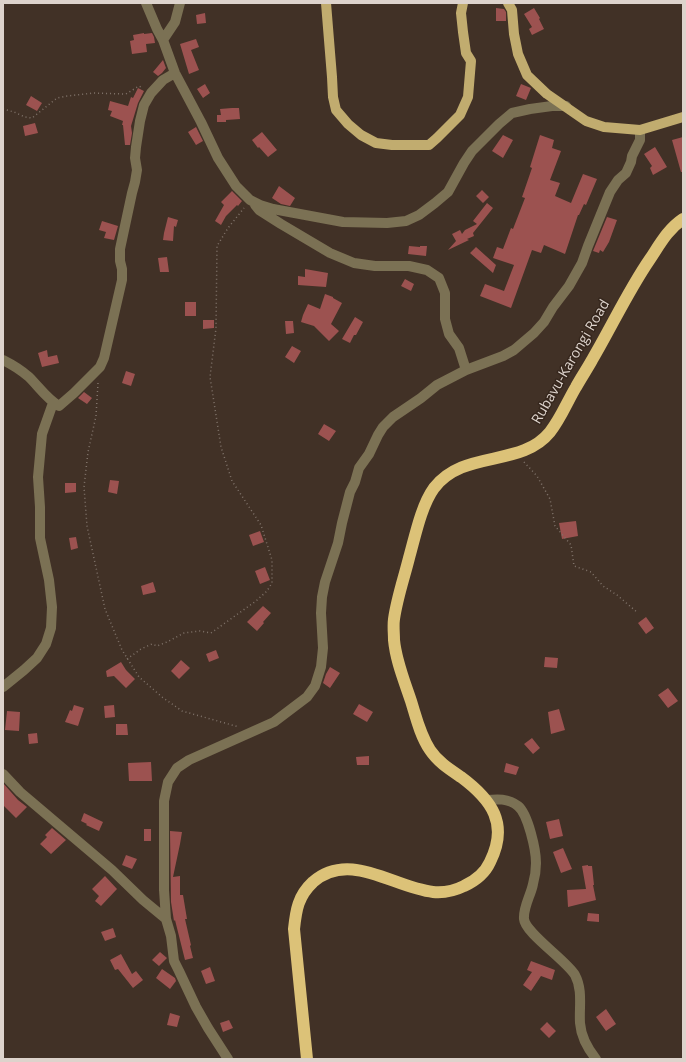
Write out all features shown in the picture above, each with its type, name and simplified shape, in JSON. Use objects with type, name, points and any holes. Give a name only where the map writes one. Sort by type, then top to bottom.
[{"type":"highway","name":"Rubavu-Karongi Road","points":[[307,1059],[294,929],[295,914],[304,892],[322,875],[346,869],[364,871],[434,892],[453,891],[468,885],[477,879],[489,865],[497,846],[498,826],[495,814],[486,800],[463,779],[438,761],[428,748],[397,658],[393,622],[415,536],[428,499],[445,477],[456,470],[473,463],[500,458],[516,453],[534,446],[548,435],[557,422],[574,389],[592,360],[635,282],[671,228],[683,219]]},
{"type":"main road","points":[[326,3],[333,97],[336,110],[348,124],[361,135],[376,142],[392,145],[429,145],[460,115],[468,97],[471,61],[466,53],[463,32],[461,13],[463,3]]},
{"type":"main road","points":[[508,3],[512,10],[514,34],[518,54],[527,74],[547,94],[586,121],[604,127],[640,130],[683,117]]},
{"type":"street","points":[[146,3],[163,40],[175,72],[218,158],[236,186],[259,210],[266,215],[330,253],[354,262],[375,266],[409,266],[427,270],[439,278],[445,293],[444,319],[449,334],[459,348],[466,370]]},
{"type":"street","points":[[163,40],[175,22],[180,3]]},
{"type":"street","points":[[3,360],[29,377],[53,403],[59,406],[74,394],[100,367],[108,343],[122,280],[120,249],[137,170],[135,158],[136,147],[144,105],[151,93],[163,80],[175,72]]},
{"type":"street","points":[[250,200],[273,209],[343,222],[387,223],[406,221],[419,216],[448,192],[472,151],[512,113],[552,106],[566,106]]},
{"type":"street","points":[[228,1059],[202,1018],[174,961],[166,920],[164,890],[164,807],[168,782],[177,768],[189,760],[274,722],[307,697],[315,686],[321,666],[323,648],[321,613],[325,582],[338,544],[350,492],[359,468],[369,454],[378,435],[393,417],[437,385],[466,370],[503,356],[514,350],[534,333],[544,322],[569,286],[582,263],[610,192],[618,180],[626,173],[631,162],[632,156],[640,140],[640,130]]},
{"type":"street","points":[[3,687],[37,658],[46,644],[52,628],[51,594],[40,538],[38,477],[42,434],[53,403]]},
{"type":"street","points":[[3,774],[20,792],[112,870],[166,920]]},
{"type":"street","points":[[486,800],[500,799],[509,801],[518,806],[528,820],[536,861],[533,884],[525,909],[524,920],[527,927],[574,974],[580,988],[580,1024],[587,1047],[596,1059]]},
{"type":"path","points":[[3,109],[32,118],[57,98],[94,94],[126,94],[139,86],[151,93]]},
{"type":"path","points":[[127,659],[141,649],[152,644],[157,646],[184,633],[200,631],[211,633],[256,601],[267,591],[272,583],[272,560],[261,525],[232,481],[221,447],[210,377],[216,328],[217,246],[228,228],[250,200]]},
{"type":"path","points":[[100,367],[96,416],[88,452],[84,487],[87,526],[105,609],[122,650],[139,677],[162,697],[182,711],[255,731]]},
{"type":"path","points":[[516,453],[537,476],[550,499],[555,526],[571,545],[574,566],[591,572],[603,586],[617,595],[638,613]]},
{"type":"building","points":[[496,8],[504,9],[506,12],[506,21],[496,21]]},
{"type":"building","points":[[534,8],[544,29],[532,35],[529,29],[532,27],[524,14]]},
{"type":"building","points":[[205,13],[206,23],[197,24],[196,15]]},
{"type":"building","points":[[152,33],[155,43],[146,44],[147,52],[132,54],[130,41],[134,40],[133,35]]},
{"type":"building","points":[[196,39],[199,47],[191,50],[199,70],[189,74],[180,44]]},
{"type":"building","points":[[163,60],[166,68],[158,76],[153,72]]},
{"type":"building","points":[[205,84],[210,93],[203,98],[197,89]]},
{"type":"building","points":[[521,84],[531,88],[526,100],[516,96]]},
{"type":"building","points":[[138,88],[144,91],[138,103],[131,126],[132,133],[130,145],[125,145],[122,125],[123,121],[110,116],[112,111],[108,110],[110,101],[128,106],[131,97],[133,98]]},
{"type":"building","points":[[31,96],[42,103],[37,111],[26,105]]},
{"type":"building","points":[[239,108],[240,119],[217,122],[217,115],[221,115],[220,109]]},
{"type":"building","points":[[35,123],[38,133],[25,136],[23,126]]},
{"type":"building","points":[[196,127],[203,141],[196,145],[188,132]]},
{"type":"building","points":[[262,132],[277,150],[268,157],[252,140]]},
{"type":"building","points":[[503,135],[513,140],[503,158],[492,151]]},
{"type":"building","points":[[540,135],[554,140],[552,148],[561,151],[550,180],[560,183],[555,196],[571,203],[583,174],[597,179],[586,205],[584,204],[578,215],[565,254],[544,245],[541,253],[532,250],[511,308],[480,296],[485,284],[504,291],[514,265],[493,258],[497,247],[503,249],[511,228],[513,229],[525,198],[522,197],[532,168],[530,167]]},
{"type":"building","points":[[683,137],[683,172],[681,172],[672,140]]},
{"type":"building","points":[[655,147],[667,167],[653,175],[650,168],[652,166],[644,154]]},
{"type":"building","points":[[279,186],[295,198],[290,206],[281,204],[272,198]]},
{"type":"building","points":[[482,190],[489,197],[483,203],[476,196]]},
{"type":"building","points":[[232,191],[242,201],[226,216],[221,225],[215,221],[224,205],[221,202]]},
{"type":"building","points":[[487,203],[493,208],[473,233],[474,236],[448,250],[456,241],[452,234],[460,230],[462,234],[465,230],[477,224],[473,221]]},
{"type":"building","points":[[168,217],[178,220],[176,227],[174,226],[173,241],[163,240]]},
{"type":"building","points":[[607,217],[617,220],[609,242],[603,252],[600,250],[599,253],[593,251]]},
{"type":"building","points":[[102,221],[118,226],[114,240],[104,238],[106,232],[99,230]]},
{"type":"building","points":[[409,246],[427,246],[426,256],[408,254]]},
{"type":"building","points":[[476,247],[496,265],[493,273],[470,253]]},
{"type":"building","points":[[167,257],[169,272],[160,272],[158,258]]},
{"type":"building","points":[[305,269],[328,273],[326,287],[298,285],[298,276],[305,277]]},
{"type":"building","points":[[405,279],[414,284],[411,291],[401,286]]},
{"type":"building","points":[[325,294],[342,303],[331,324],[339,331],[329,341],[314,326],[301,322],[308,304],[320,309]]},
{"type":"building","points":[[185,302],[196,302],[196,316],[185,316]]},
{"type":"building","points":[[355,317],[363,322],[350,343],[342,339]]},
{"type":"building","points":[[203,320],[214,320],[214,328],[203,329]]},
{"type":"building","points":[[285,321],[293,321],[294,333],[286,334]]},
{"type":"building","points":[[292,346],[301,351],[294,363],[285,357]]},
{"type":"building","points":[[47,350],[48,357],[57,355],[59,363],[42,367],[38,353]]},
{"type":"building","points":[[126,371],[135,374],[131,386],[122,383]]},
{"type":"building","points":[[84,392],[92,398],[87,404],[78,398]]},
{"type":"building","points":[[324,424],[336,431],[329,441],[318,434]]},
{"type":"building","points":[[110,480],[119,481],[117,494],[108,492]]},
{"type":"building","points":[[65,483],[76,483],[76,492],[65,493]]},
{"type":"building","points":[[576,521],[578,536],[562,539],[559,523]]},
{"type":"building","points":[[260,531],[264,542],[253,546],[249,535]]},
{"type":"building","points":[[76,537],[78,548],[71,550],[69,538]]},
{"type":"building","points":[[265,567],[270,580],[260,584],[255,571]]},
{"type":"building","points":[[153,582],[156,592],[143,595],[141,586]]},
{"type":"building","points":[[263,606],[271,613],[257,631],[247,622]]},
{"type":"building","points":[[646,617],[654,628],[646,634],[638,623]]},
{"type":"building","points":[[216,650],[219,658],[209,662],[206,654]]},
{"type":"building","points":[[545,657],[558,658],[557,668],[544,667]]},
{"type":"building","points":[[181,660],[190,668],[179,679],[171,671]]},
{"type":"building","points":[[121,662],[126,670],[135,679],[126,688],[114,676],[107,677],[106,671]]},
{"type":"building","points":[[330,667],[340,673],[330,688],[323,683]]},
{"type":"building","points":[[668,688],[678,701],[668,708],[658,695]]},
{"type":"building","points":[[359,704],[373,712],[367,722],[353,714]]},
{"type":"building","points":[[74,705],[84,708],[78,726],[65,722]]},
{"type":"building","points":[[114,705],[115,717],[105,718],[104,706]]},
{"type":"building","points":[[559,709],[565,730],[551,734],[548,712]]},
{"type":"building","points":[[7,711],[20,712],[19,731],[5,730]]},
{"type":"building","points":[[116,724],[127,724],[128,735],[116,735]]},
{"type":"building","points":[[37,733],[38,743],[29,744],[28,734]]},
{"type":"building","points":[[532,738],[540,748],[533,754],[524,744]]},
{"type":"building","points":[[369,756],[369,765],[357,765],[356,757]]},
{"type":"building","points":[[151,762],[152,781],[129,781],[128,763]]},
{"type":"building","points":[[506,763],[519,767],[516,775],[504,772]]},
{"type":"building","points":[[3,783],[18,800],[27,807],[16,818],[3,805]]},
{"type":"building","points":[[84,813],[103,822],[99,831],[81,821]]},
{"type":"building","points":[[559,819],[563,836],[550,839],[546,822]]},
{"type":"building","points":[[52,828],[66,840],[51,854],[40,844],[47,837],[45,835]]},
{"type":"building","points":[[144,829],[151,829],[151,841],[144,841]]},
{"type":"building","points":[[170,831],[182,832],[173,877],[180,876],[180,895],[183,895],[187,919],[185,919],[193,958],[185,960],[175,920],[174,921],[171,902]]},
{"type":"building","points":[[563,848],[572,869],[561,873],[553,852]]},
{"type":"building","points":[[126,855],[137,859],[132,869],[122,865]]},
{"type":"building","points":[[582,866],[592,866],[593,885],[596,900],[568,907],[567,890],[586,889]]},
{"type":"building","points":[[105,876],[117,889],[101,906],[95,901],[99,896],[92,889]]},
{"type":"building","points":[[588,913],[599,914],[599,922],[587,921]]},
{"type":"building","points":[[113,928],[116,937],[105,941],[101,932]]},
{"type":"building","points":[[160,952],[167,958],[159,966],[152,960]]},
{"type":"building","points":[[121,954],[132,974],[136,971],[143,980],[133,988],[118,969],[115,970],[110,960]]},
{"type":"building","points":[[531,961],[555,970],[552,980],[541,976],[531,991],[523,985],[532,972],[527,970]]},
{"type":"building","points":[[210,967],[215,981],[206,984],[201,971]]},
{"type":"building","points":[[162,969],[175,978],[176,981],[170,989],[156,978]]},
{"type":"building","points":[[606,1009],[616,1024],[606,1031],[596,1017]]},
{"type":"building","points":[[170,1013],[180,1016],[177,1027],[167,1025]]},
{"type":"building","points":[[229,1020],[233,1028],[223,1032],[220,1023]]},
{"type":"building","points":[[547,1022],[556,1031],[549,1038],[540,1029]]}]
